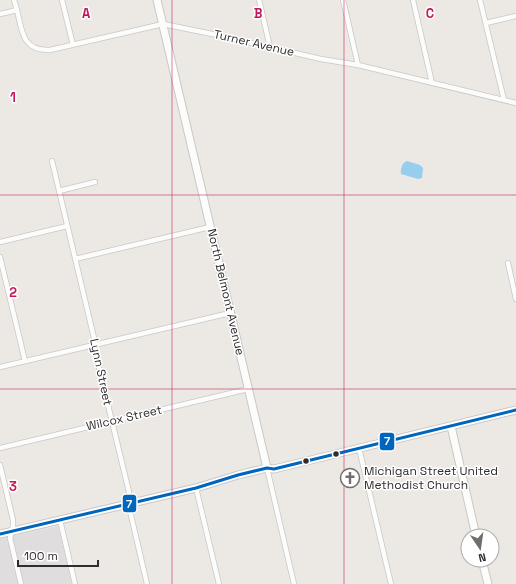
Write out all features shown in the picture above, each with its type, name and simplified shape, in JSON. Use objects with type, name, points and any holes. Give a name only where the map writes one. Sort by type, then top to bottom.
[{"type":"main road","name":"North Belmont Avenue","points":[[157,0],[267,468]]},
{"type":"main road","points":[[0,534],[196,488],[267,468],[274,469],[516,410]]},
{"type":"main road","points":[[451,426],[474,528]]},
{"type":"main road","points":[[484,568],[488,584]]},
{"type":"street","name":"Turner Avenue","points":[[14,0],[22,35],[28,44],[42,50],[50,50],[162,24],[321,59],[358,65],[516,102]]},
{"type":"street","points":[[62,0],[73,45]]},
{"type":"street","points":[[259,0],[270,47]]},
{"type":"street","points":[[343,0],[358,65]]},
{"type":"street","points":[[413,0],[432,83]]},
{"type":"street","points":[[480,0],[504,100]]},
{"type":"street","points":[[0,14],[17,10]]},
{"type":"street","points":[[486,23],[516,16]]},
{"type":"street","name":"Lynn Street","points":[[52,161],[129,492],[130,511],[147,584]]},
{"type":"street","points":[[59,191],[95,182]]},
{"type":"street","points":[[0,242],[67,226]]},
{"type":"street","points":[[75,259],[210,227]]},
{"type":"street","points":[[0,257],[24,361]]},
{"type":"street","points":[[508,263],[516,298]]},
{"type":"street","points":[[0,367],[230,313]]},
{"type":"street","name":"Wilcox Street","points":[[0,448],[248,389]]},
{"type":"street","points":[[359,448],[391,584]]},
{"type":"street","points":[[0,465],[13,520],[10,538],[21,584]]},
{"type":"street","name":"North Belmont Avenue","points":[[267,468],[294,584]]},
{"type":"street","points":[[196,488],[219,584]]},
{"type":"street","points":[[60,520],[75,584]]},
{"type":"shaded area","points":[[58,526],[72,584],[0,584],[0,539]]},
{"type":"water","points":[[407,161],[420,165],[423,168],[422,178],[418,179],[401,174],[402,166]]},
{"type":"transit line","name":"7","points":[[0,534],[196,488],[267,468],[274,469],[516,410]]},
{"type":"place","name":"Michigan Street United Methodist Church","points":[[350,478]]}]
